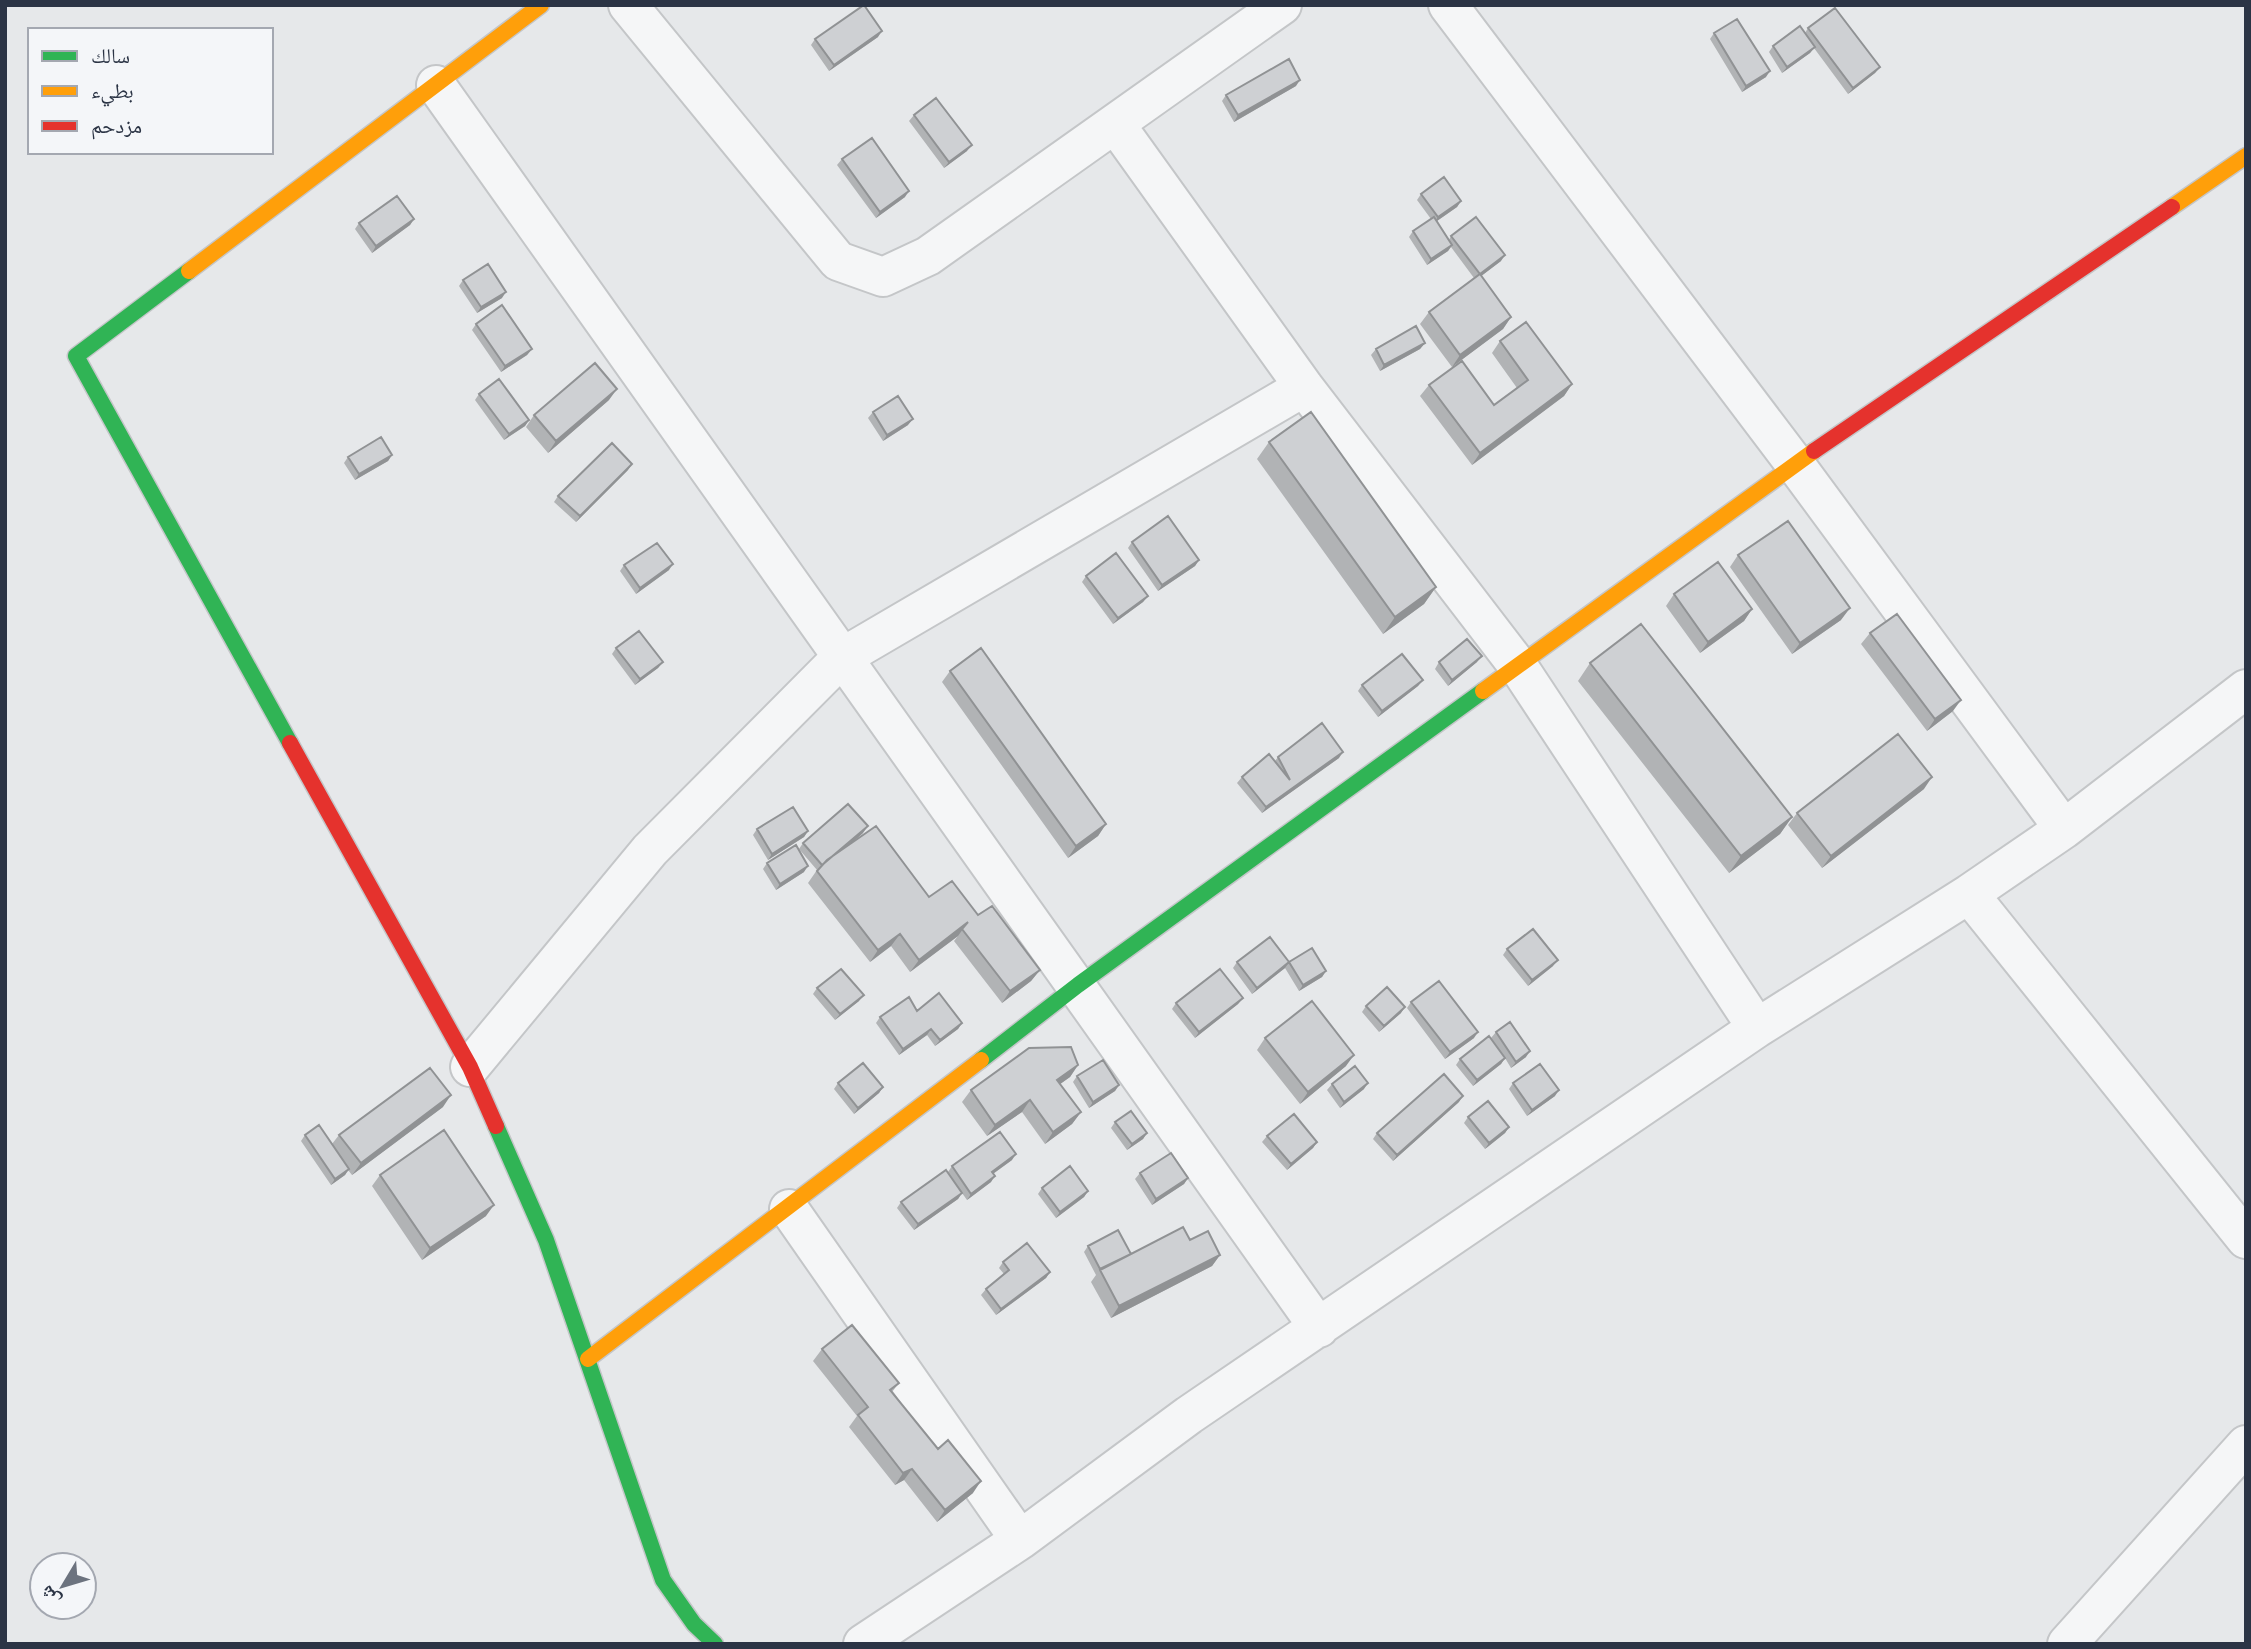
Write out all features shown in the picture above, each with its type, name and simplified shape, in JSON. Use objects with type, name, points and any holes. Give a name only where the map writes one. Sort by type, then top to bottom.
[{"type":"street","points":[[541,5],[76,356],[470,1067],[546,1240],[663,1580],[694,1624],[715,1644]]},
{"type":"street","points":[[628,5],[838,261],[883,277],[928,256],[1282,5]]},
{"type":"street","points":[[1448,5],[1795,464],[2064,829]]},
{"type":"street","points":[[436,85],[841,658],[1078,985],[1319,1328]]},
{"type":"street","points":[[1116,125],[1304,387],[1518,666],[1757,1028]]},
{"type":"street","points":[[588,1359],[789,1209],[1078,985],[1795,464],[2246,156]]},
{"type":"street","points":[[470,1067],[650,850],[841,658],[1304,387]]},
{"type":"street","points":[[863,1644],[1020,1540],[1189,1415],[1757,1028],[1969,894],[2064,829],[2246,690]]},
{"type":"street","points":[[1969,894],[2246,1239]]},
{"type":"street","points":[[789,1209],[1020,1540]]},
{"type":"street","points":[[2067,1644],[2246,1445]]},
{"type":"building","points":[[864,5],[882,31],[834,65],[815,39]]},
{"type":"building","points":[[1835,8],[1880,67],[1853,88],[1808,28]]},
{"type":"building","points":[[1737,19],[1770,71],[1746,86],[1714,33]]},
{"type":"building","points":[[1800,26],[1815,47],[1787,67],[1773,46]]},
{"type":"building","points":[[1289,59],[1300,80],[1238,115],[1226,95]]},
{"type":"building","points":[[936,98],[972,145],[949,162],[914,115]]},
{"type":"building","points":[[872,138],[909,191],[880,212],[842,159]]},
{"type":"building","points":[[1444,177],[1461,201],[1438,217],[1421,194]]},
{"type":"building","points":[[397,196],[414,219],[376,246],[359,223]]},
{"type":"building","points":[[1434,217],[1452,245],[1431,259],[1413,231]]},
{"type":"building","points":[[1476,217],[1505,255],[1480,274],[1451,236]]},
{"type":"building","points":[[488,264],[506,292],[481,307],[463,280]]},
{"type":"building","points":[[1480,274],[1511,317],[1460,355],[1429,312]]},
{"type":"building","points":[[502,305],[532,349],[505,366],[476,324]]},
{"type":"building","points":[[1526,322],[1572,384],[1480,453],[1429,385],[1462,361],[1494,405],[1528,380],[1500,341]]},
{"type":"building","points":[[1416,326],[1425,343],[1384,365],[1376,349]]},
{"type":"building","points":[[595,363],[617,389],[556,441],[534,415]]},
{"type":"building","points":[[499,379],[529,420],[509,434],[479,394]]},
{"type":"building","points":[[898,396],[913,419],[887,435],[873,412]]},
{"type":"building","points":[[1311,412],[1436,587],[1395,617],[1269,442]]},
{"type":"building","points":[[381,437],[392,455],[359,474],[348,457]]},
{"type":"building","points":[[612,443],[632,464],[580,516],[558,496]]},
{"type":"building","points":[[1168,516],[1199,560],[1162,585],[1132,542]]},
{"type":"building","points":[[1788,521],[1850,608],[1800,643],[1738,555]]},
{"type":"building","points":[[657,543],[673,564],[640,588],[624,565]]},
{"type":"building","points":[[1116,553],[1148,596],[1118,618],[1086,576]]},
{"type":"building","points":[[1718,562],[1752,609],[1708,642],[1674,594]]},
{"type":"building","points":[[1897,614],[1961,700],[1935,719],[1870,633]]},
{"type":"building","points":[[1641,624],[1792,817],[1741,856],[1590,663]]},
{"type":"building","points":[[639,631],[663,662],[640,679],[616,648]]},
{"type":"building","points":[[1467,639],[1482,656],[1452,680],[1439,662]]},
{"type":"building","points":[[981,648],[1106,824],[1076,846],[950,671]]},
{"type":"building","points":[[1402,654],[1423,680],[1382,711],[1362,685]]},
{"type":"building","points":[[1322,723],[1343,752],[1266,807],[1242,777],[1269,754],[1290,780],[1278,757]]},
{"type":"building","points":[[1898,734],[1932,777],[1831,856],[1797,813]]},
{"type":"building","points":[[848,804],[868,826],[822,865],[803,843]]},
{"type":"building","points":[[793,807],[808,831],[772,854],[757,829]]},
{"type":"building","points":[[876,826],[929,897],[952,881],[978,915],[992,906],[1040,970],[1010,991],[962,929],[968,922],[919,960],[900,934],[878,950],[817,871],[827,860]]},
{"type":"building","points":[[796,845],[808,866],[780,884],[767,863]]},
{"type":"building","points":[[1533,929],[1558,960],[1532,980],[1507,949]]},
{"type":"building","points":[[1270,937],[1289,962],[1257,988],[1237,962]]},
{"type":"building","points":[[1312,948],[1326,971],[1303,985],[1289,962]]},
{"type":"building","points":[[841,969],[864,995],[840,1014],[817,988]]},
{"type":"building","points":[[1220,969],[1243,998],[1199,1032],[1176,1003]]},
{"type":"building","points":[[1439,981],[1478,1032],[1450,1052],[1411,1002]]},
{"type":"building","points":[[1387,987],[1405,1007],[1384,1026],[1366,1006]]},
{"type":"building","points":[[939,993],[962,1023],[940,1040],[931,1029],[903,1049],[880,1017],[909,997],[917,1011]]},
{"type":"building","points":[[1312,1001],[1354,1055],[1308,1092],[1265,1038]]},
{"type":"building","points":[[1510,1022],[1530,1051],[1516,1062],[1496,1032]]},
{"type":"building","points":[[1489,1036],[1505,1058],[1477,1080],[1460,1059]]},
{"type":"building","points":[[1071,1047],[1078,1065],[1057,1080],[1081,1112],[1053,1132],[1030,1100],[995,1125],[971,1090],[1029,1048]]},
{"type":"building","points":[[1103,1060],[1119,1085],[1093,1102],[1077,1076]]},
{"type":"building","points":[[863,1063],[883,1087],[858,1108],[838,1083]]},
{"type":"building","points":[[1540,1064],[1559,1090],[1532,1110],[1513,1083]]},
{"type":"building","points":[[1355,1066],[1368,1083],[1344,1102],[1332,1084]]},
{"type":"building","points":[[430,1068],[451,1095],[361,1163],[339,1135]]},
{"type":"building","points":[[1444,1074],[1463,1096],[1397,1155],[1377,1133]]},
{"type":"building","points":[[1488,1101],[1509,1127],[1489,1143],[1468,1117]]},
{"type":"building","points":[[1131,1111],[1147,1133],[1132,1144],[1115,1122]]},
{"type":"building","points":[[1294,1114],[1317,1142],[1291,1164],[1267,1136]]},
{"type":"building","points":[[319,1125],[349,1169],[335,1179],[305,1135]]},
{"type":"building","points":[[444,1130],[494,1205],[430,1248],[380,1175]]},
{"type":"building","points":[[1000,1132],[1016,1154],[992,1172],[995,1176],[971,1194],[952,1166]]},
{"type":"building","points":[[1171,1153],[1188,1178],[1156,1199],[1140,1173]]},
{"type":"building","points":[[1070,1166],[1088,1191],[1060,1212],[1042,1188]]},
{"type":"building","points":[[946,1170],[962,1193],[918,1224],[901,1202]]},
{"type":"building","points":[[1183,1227],[1190,1240],[1208,1231],[1220,1255],[1119,1306],[1100,1270]]},
{"type":"building","points":[[1118,1230],[1131,1254],[1100,1269],[1088,1246]]},
{"type":"building","points":[[1027,1243],[1050,1272],[1001,1309],[986,1289],[1009,1270],[1003,1262]]},
{"type":"building","points":[[852,1325],[899,1383],[890,1390],[938,1449],[948,1440],[981,1481],[945,1510],[912,1469],[903,1473],[858,1415],[868,1407],[822,1349]]},
{"type":"traffic: fast","points":[[189,271],[76,356],[290,743]]},
{"type":"traffic: fast","points":[[981,1060],[1078,985],[1483,691]]},
{"type":"traffic: fast","points":[[496,1126],[546,1240],[663,1580],[694,1624],[715,1644]]},
{"type":"traffic: slow","points":[[189,271],[541,5]]},
{"type":"traffic: slow","points":[[2172,207],[2246,156]]},
{"type":"traffic: slow","points":[[1483,691],[1814,451]]},
{"type":"traffic: slow","points":[[588,1359],[981,1060]]},
{"type":"traffic: jam","points":[[1814,451],[2172,207]]},
{"type":"traffic: jam","points":[[290,743],[470,1067],[496,1126]]}]
